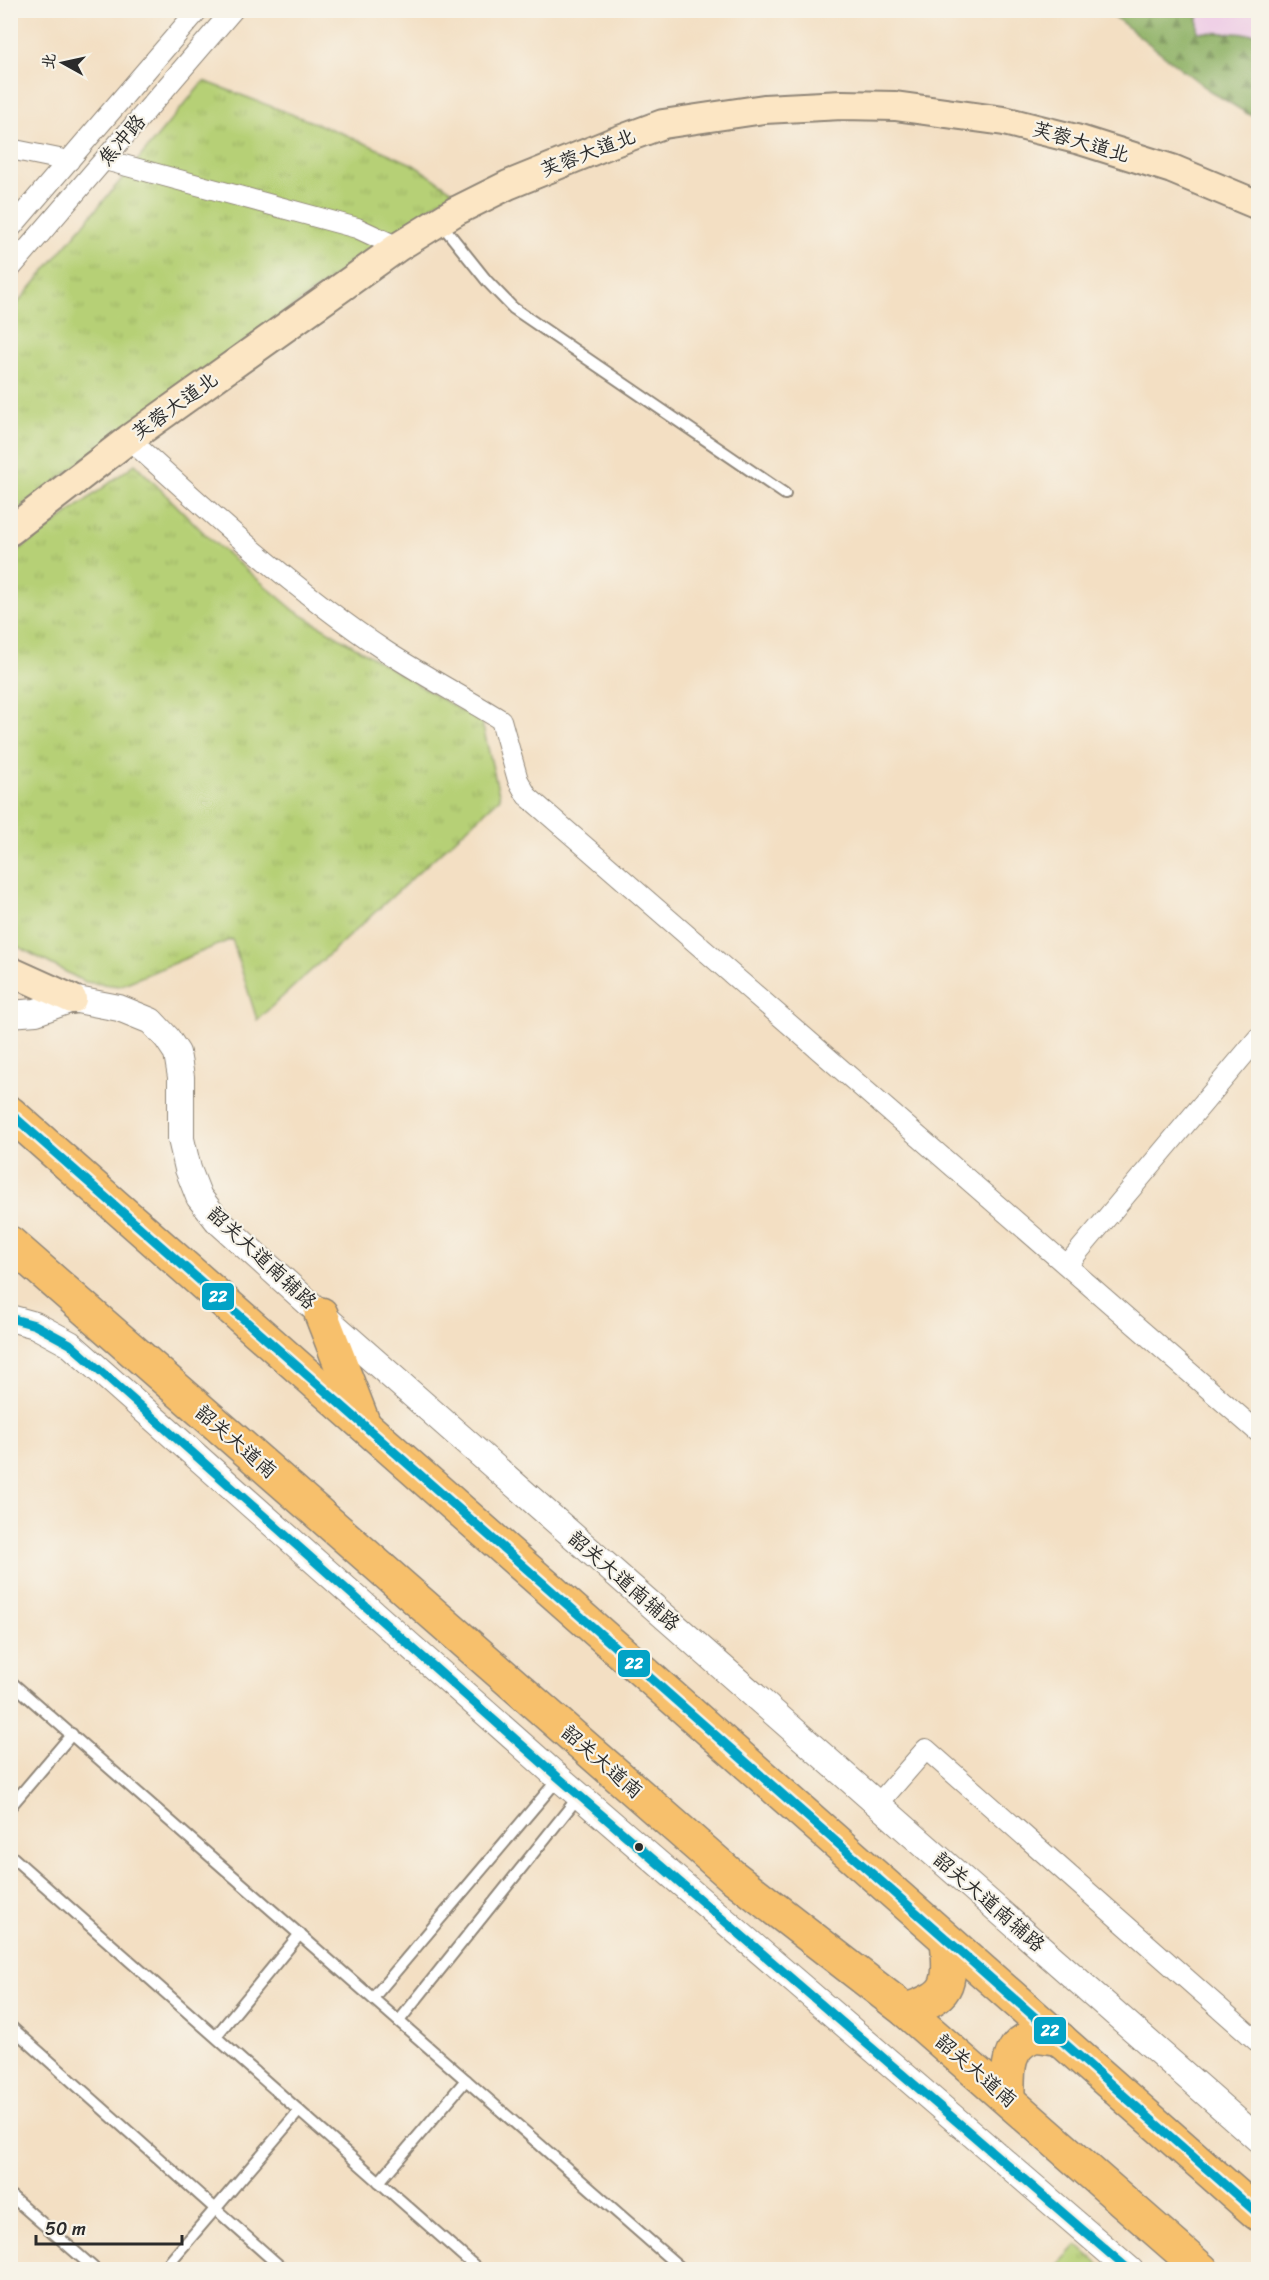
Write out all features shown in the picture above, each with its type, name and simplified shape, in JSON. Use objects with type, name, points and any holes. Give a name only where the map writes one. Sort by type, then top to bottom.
[{"type":"highway","points":[[10,1113],[1258,2214]]},
{"type":"highway","name":"韶关大道南","points":[[10,1244],[731,1875],[905,2010],[1202,2270]]},
{"type":"highway","points":[[321,1314],[365,1427]]},
{"type":"highway","points":[[905,2010],[929,2003],[942,1993],[950,1967],[947,1941]]},
{"type":"highway","points":[[1008,2099],[1008,2067],[1015,2047],[1033,2036],[1060,2039]]},
{"type":"main road","name":"芙蓉大道北","points":[[10,531],[129,439],[398,247],[439,221],[508,185],[663,124],[764,109],[843,105],[895,106],[1015,123],[1080,140],[1172,170],[1258,205]]},
{"type":"main road","points":[[10,971],[72,999]]},
{"type":"street","name":"焦冲路","points":[[10,229],[198,10]]},
{"type":"street","name":"焦冲路","points":[[10,269],[233,10]]},
{"type":"street","points":[[10,149],[69,161]]},
{"type":"street","points":[[105,160],[357,228],[398,247]]},
{"type":"street","points":[[129,439],[231,532],[297,585],[387,652],[501,720],[518,780],[527,796],[1258,1432]]},
{"type":"street","points":[[10,1014],[36,1012],[72,999]]},
{"type":"street","name":"韶关大道南辅路","points":[[72,999],[119,1008],[151,1021],[177,1053],[181,1077],[181,1139],[188,1169],[199,1197],[217,1220],[1258,2139]]},
{"type":"street","points":[[1067,1265],[1258,1038]]},
{"type":"street","points":[[10,1318],[35,1325],[70,1344],[559,1778],[1130,2270]]},
{"type":"street","points":[[878,1804],[926,1749],[1258,2042]]},
{"type":"lane","points":[[439,221],[487,281],[513,308],[785,494]]},
{"type":"lane","points":[[10,1681],[684,2270]]},
{"type":"lane","points":[[10,1807],[72,1734]]},
{"type":"lane","points":[[373,1998],[559,1778]]},
{"type":"lane","points":[[399,2021],[580,1794]]},
{"type":"lane","points":[[10,1855],[479,2270]]},
{"type":"lane","points":[[216,2036],[300,1934]]},
{"type":"lane","points":[[10,2026],[284,2270]]},
{"type":"lane","points":[[379,2182],[466,2080]]},
{"type":"lane","points":[[163,2270],[298,2111]]},
{"type":"lane","points":[[10,2195],[96,2270]]},
{"type":"shaded area","points":[[1198,11],[1258,11],[1258,34],[1198,32]]},
{"type":"green space","points":[[1107,11],[1198,11],[1198,32],[1258,34],[1258,116],[1248,114],[1210,91]]},
{"type":"green space","points":[[204,81],[344,134],[412,164],[453,191],[122,430],[11,516],[11,311]]},
{"type":"green space","points":[[135,464],[210,539],[295,611],[482,723],[500,798],[257,1020],[232,939],[119,986],[85,982],[11,943],[11,556]]},
{"type":"green space","points":[[1077,2245],[1104,2269],[1054,2269]]},
{"type":"transit line","name":"22","points":[[10,1113],[1258,2214]]},
{"type":"transit line","name":"22","points":[[10,1318],[35,1325],[70,1344],[559,1778],[1129,2270]]}]
